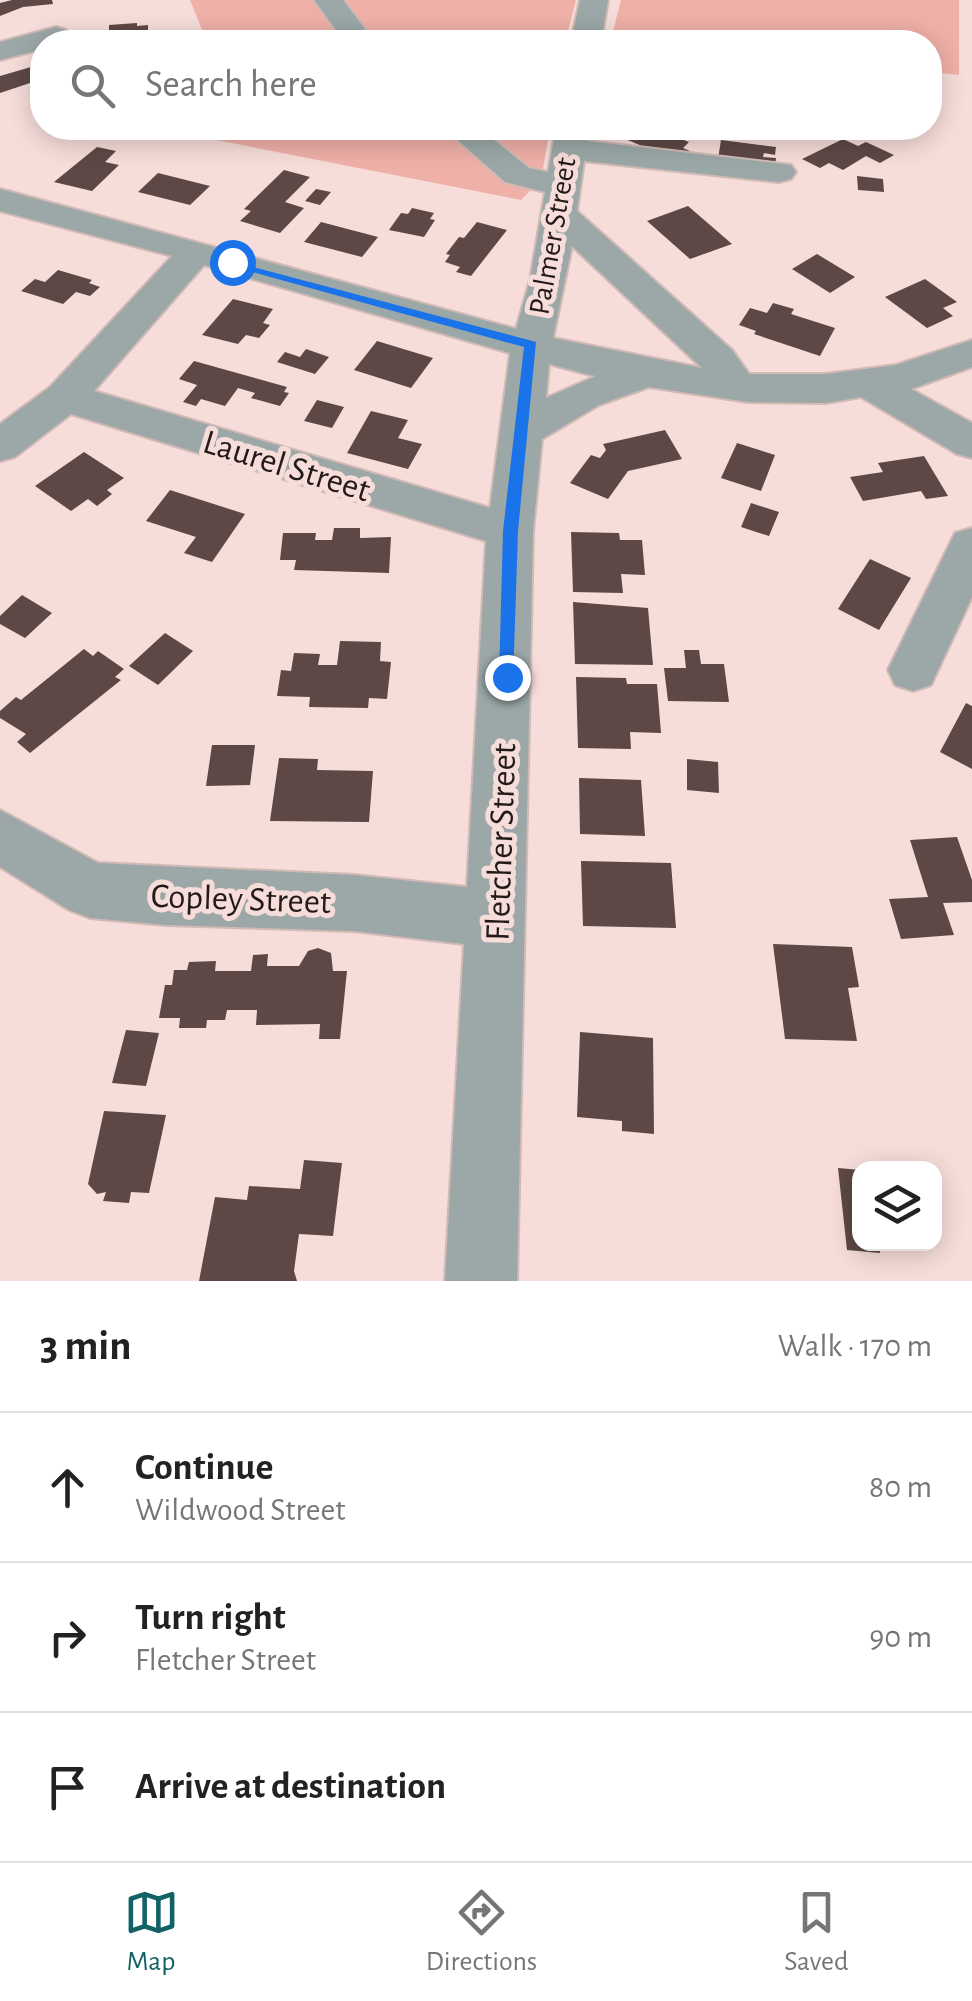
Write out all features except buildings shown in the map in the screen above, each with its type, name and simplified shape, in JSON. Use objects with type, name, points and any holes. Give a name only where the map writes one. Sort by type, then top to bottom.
[{"type":"street","points":[[328,0],[351,30]]},
{"type":"street","points":[[588,30],[594,0]]},
{"type":"street","points":[[0,51],[30,43]]},
{"type":"street","points":[[475,140],[517,175],[560,200],[718,360],[736,385]]},
{"type":"street","name":"Palmer Street","points":[[531,345],[549,280],[570,140]]},
{"type":"street","points":[[582,140],[778,172]]},
{"type":"street","points":[[0,200],[531,345],[652,372],[736,385],[804,389],[872,385],[911,377],[972,353]]},
{"type":"street","points":[[0,446],[65,398],[196,252]]},
{"type":"street","name":"Fletcher Street","points":[[480,1281],[510,531],[531,345]]},
{"type":"street","points":[[520,432],[584,394],[652,372]]},
{"type":"street","points":[[872,385],[972,443]]},
{"type":"street","name":"Laurel Street","points":[[65,398],[510,531]]},
{"type":"street","points":[[913,670],[972,546]]},
{"type":"street","name":"Copley Street","points":[[0,836],[90,890],[166,897],[354,902],[497,919]]},
{"type":"shaded area","points":[[190,0],[576,0],[568,30],[202,30]]},
{"type":"shaded area","points":[[621,0],[959,0],[959,75],[942,73],[942,30],[613,30]]},
{"type":"shaded area","points":[[216,140],[548,140],[541,180],[521,200]]},
{"type":"route","points":[[232,262],[531,345],[510,531],[507,677]]}]
